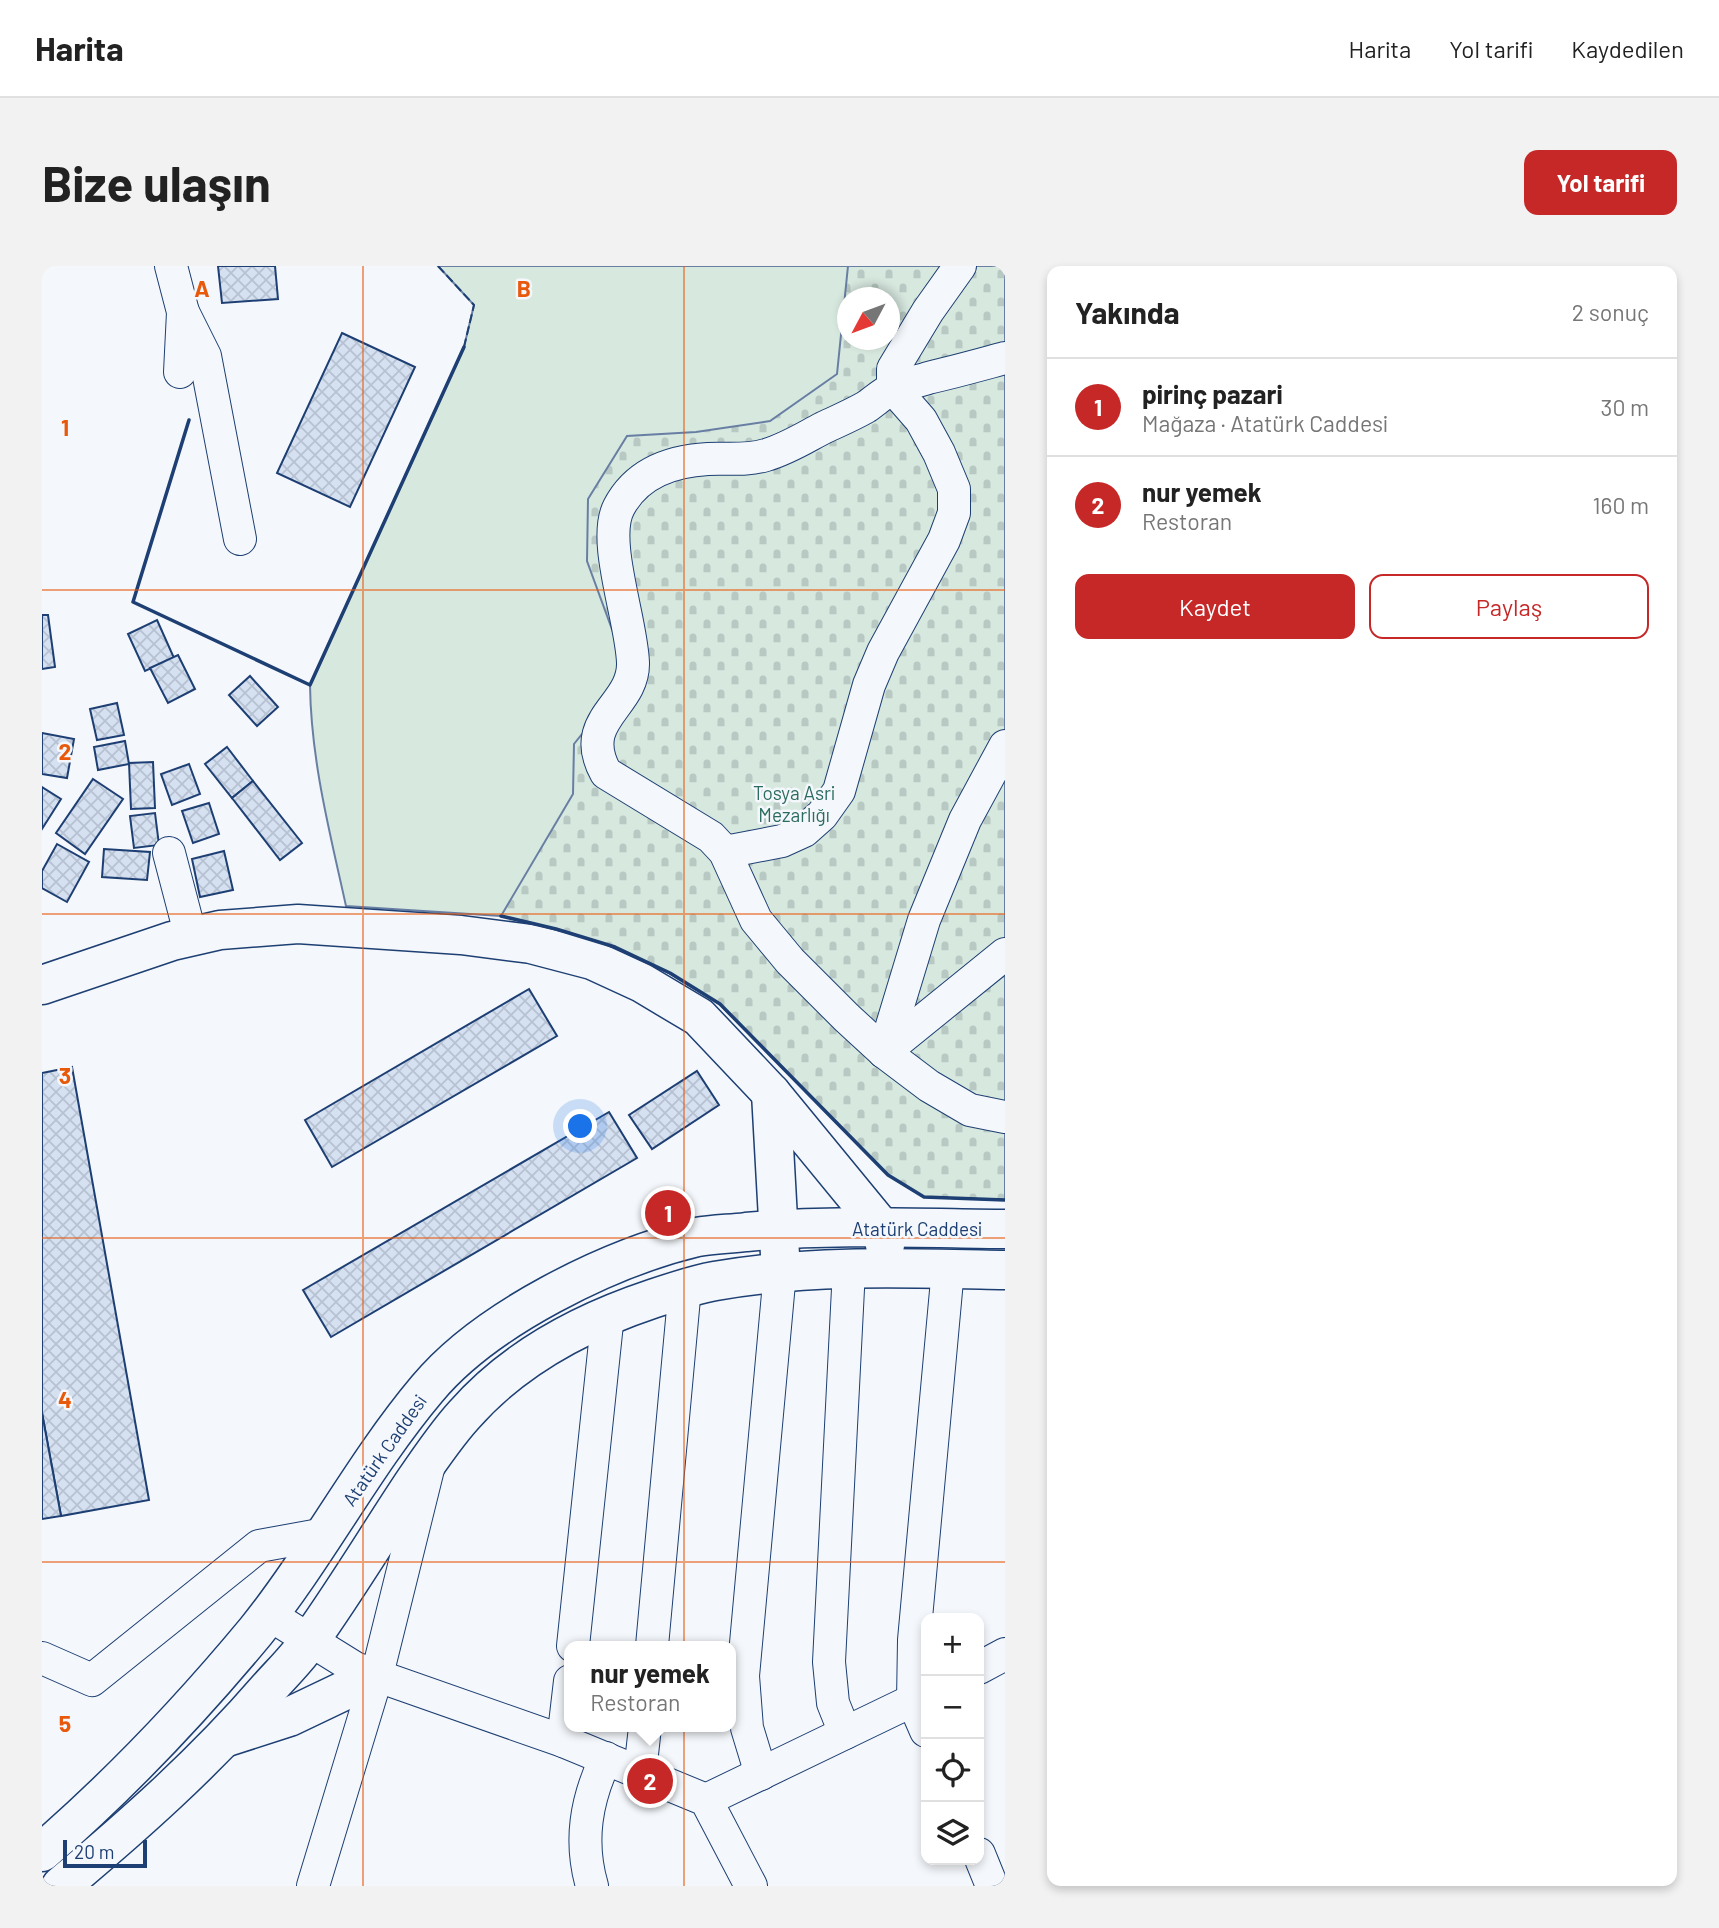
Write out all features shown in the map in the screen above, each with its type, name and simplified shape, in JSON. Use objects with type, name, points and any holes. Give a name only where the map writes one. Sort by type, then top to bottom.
[{"type":"main road","points":[[42,985],[172,941],[220,930],[298,924],[461,935],[531,944],[592,960],[642,983],[699,1017],[772,1093],[881,1227],[890,1267]]},
{"type":"main road","points":[[772,1093],[780,1272]]},
{"type":"main road","name":"Atatürk Caddesi","points":[[42,1852],[108,1791],[193,1702],[268,1614],[326,1534],[396,1428],[429,1386],[465,1352],[521,1312],[577,1281],[633,1256],[700,1237],[780,1229],[1005,1229]]},
{"type":"main road","name":"Atatürk Caddesi","points":[[61,1886],[227,1737],[310,1641],[461,1417],[513,1367],[558,1339],[608,1314],[685,1287],[715,1281],[780,1272],[890,1267],[1005,1270]]},
{"type":"main road","points":[[227,1737],[289,1717],[377,1675]]},
{"type":"street","points":[[171,266],[183,312],[205,356],[240,539]]},
{"type":"street","points":[[725,852],[782,841],[804,831],[822,815],[839,791],[873,674],[904,611],[944,540],[954,513],[954,489],[921,420],[893,388],[893,369],[960,266]]},
{"type":"street","points":[[180,372],[183,312]]},
{"type":"street","points":[[1005,358],[893,388],[867,406],[792,446],[742,460],[706,459],[652,471],[636,482],[619,507],[612,524],[612,544],[631,634],[634,666],[628,685],[607,717],[596,743],[597,757],[606,773],[711,837],[725,852],[757,920],[790,961],[884,1052],[929,1086],[970,1110],[1005,1117]]},
{"type":"street","points":[[884,1052],[924,920],[965,820],[1005,746]]},
{"type":"street","points":[[169,853],[191,937]]},
{"type":"street","points":[[884,1052],[1005,954]]},
{"type":"street","points":[[845,1733],[833,1703],[829,1662],[849,1269]]},
{"type":"street","points":[[706,1800],[920,1697],[914,1640],[948,1269]]},
{"type":"street","points":[[761,1774],[747,1728],[743,1676],[780,1272]]},
{"type":"street","points":[[652,1641],[685,1287]]},
{"type":"street","points":[[574,1641],[608,1314]]},
{"type":"street","points":[[313,1886],[377,1675],[431,1458]]},
{"type":"street","points":[[42,1658],[92,1680],[259,1546],[326,1534]]},
{"type":"street","points":[[268,1614],[355,1668],[563,1741],[706,1800],[751,1886]]},
{"type":"street","points":[[984,1665],[1005,1654]]},
{"type":"street","points":[[563,1741],[564,1731]]},
{"type":"street","points":[[640,1772],[644,1732]]},
{"type":"street","points":[[592,1886],[585,1851],[587,1807],[594,1782],[606,1758]]},
{"type":"street","points":[[983,1865],[992,1886]]},
{"type":"green space","name":"Tosya Asri Mezarlığı","points":[[438,266],[1005,266],[1005,1200],[924,1197],[888,1175],[720,1004],[669,973],[615,948],[556,929],[501,916],[346,906],[318,769],[310,685],[464,347],[474,305]]},
{"type":"green space","name":"Tosya Asri Mezarlığı","points":[[848,266],[1005,266],[1005,1200],[924,1197],[888,1175],[720,1004],[669,973],[615,948],[556,929],[501,916],[573,794],[574,744],[617,690],[621,654],[587,561],[588,499],[627,436],[696,432],[770,421],[837,374],[839,350],[900,350],[900,287],[846,287]]},
{"type":"building","points":[[218,266],[275,266],[278,299],[222,303]]},
{"type":"building","points":[[342,333],[415,367],[350,507],[277,473]]},
{"type":"building","points":[[42,615],[48,615],[55,667],[42,669]]},
{"type":"building","points":[[157,620],[174,658],[145,671],[128,634]]},
{"type":"building","points":[[178,655],[195,689],[168,703],[150,668]]},
{"type":"building","points":[[250,676],[278,707],[257,726],[229,695]]},
{"type":"building","points":[[117,703],[124,735],[97,740],[90,709]]},
{"type":"building","points":[[42,733],[74,739],[67,778],[42,774]]},
{"type":"building","points":[[125,741],[129,764],[98,770],[94,747]]},
{"type":"building","points":[[227,747],[253,781],[232,798],[205,764]]},
{"type":"building","points":[[153,762],[155,808],[131,809],[129,763]]},
{"type":"building","points":[[189,764],[200,794],[172,805],[161,774]]},
{"type":"building","points":[[93,779],[123,799],[85,854],[56,833]]},
{"type":"building","points":[[253,781],[302,843],[280,860],[232,798]]},
{"type":"building","points":[[42,787],[61,799],[42,829]]},
{"type":"building","points":[[209,803],[219,834],[193,843],[182,811]]},
{"type":"building","points":[[155,813],[159,845],[134,848],[130,816]]},
{"type":"building","points":[[57,844],[89,862],[67,902],[42,888],[42,871]]},
{"type":"building","points":[[104,849],[150,852],[147,880],[102,877]]},
{"type":"building","points":[[224,851],[233,890],[200,897],[192,859]]},
{"type":"building","points":[[529,989],[557,1036],[332,1167],[305,1120]]},
{"type":"building","points":[[72,1067],[149,1500],[61,1516],[42,1413],[42,1073]]},
{"type":"building","points":[[697,1071],[719,1105],[652,1149],[629,1115]]},
{"type":"building","points":[[609,1112],[637,1158],[331,1337],[303,1290]]},
{"type":"building","points":[[42,1413],[61,1516],[42,1519]]},
{"type":"fence","points":[[438,266],[474,305],[464,347]]},
{"type":"wall","points":[[189,420],[133,602],[310,685],[464,347]]},
{"type":"wall","points":[[501,916],[615,947],[670,973],[720,1004],[888,1175],[924,1197],[1005,1200]]},
{"type":"place","name":"pirinç pazari","points":[[668,1213]]},
{"type":"place","name":"nur yemek","points":[[650,1781]]}]
